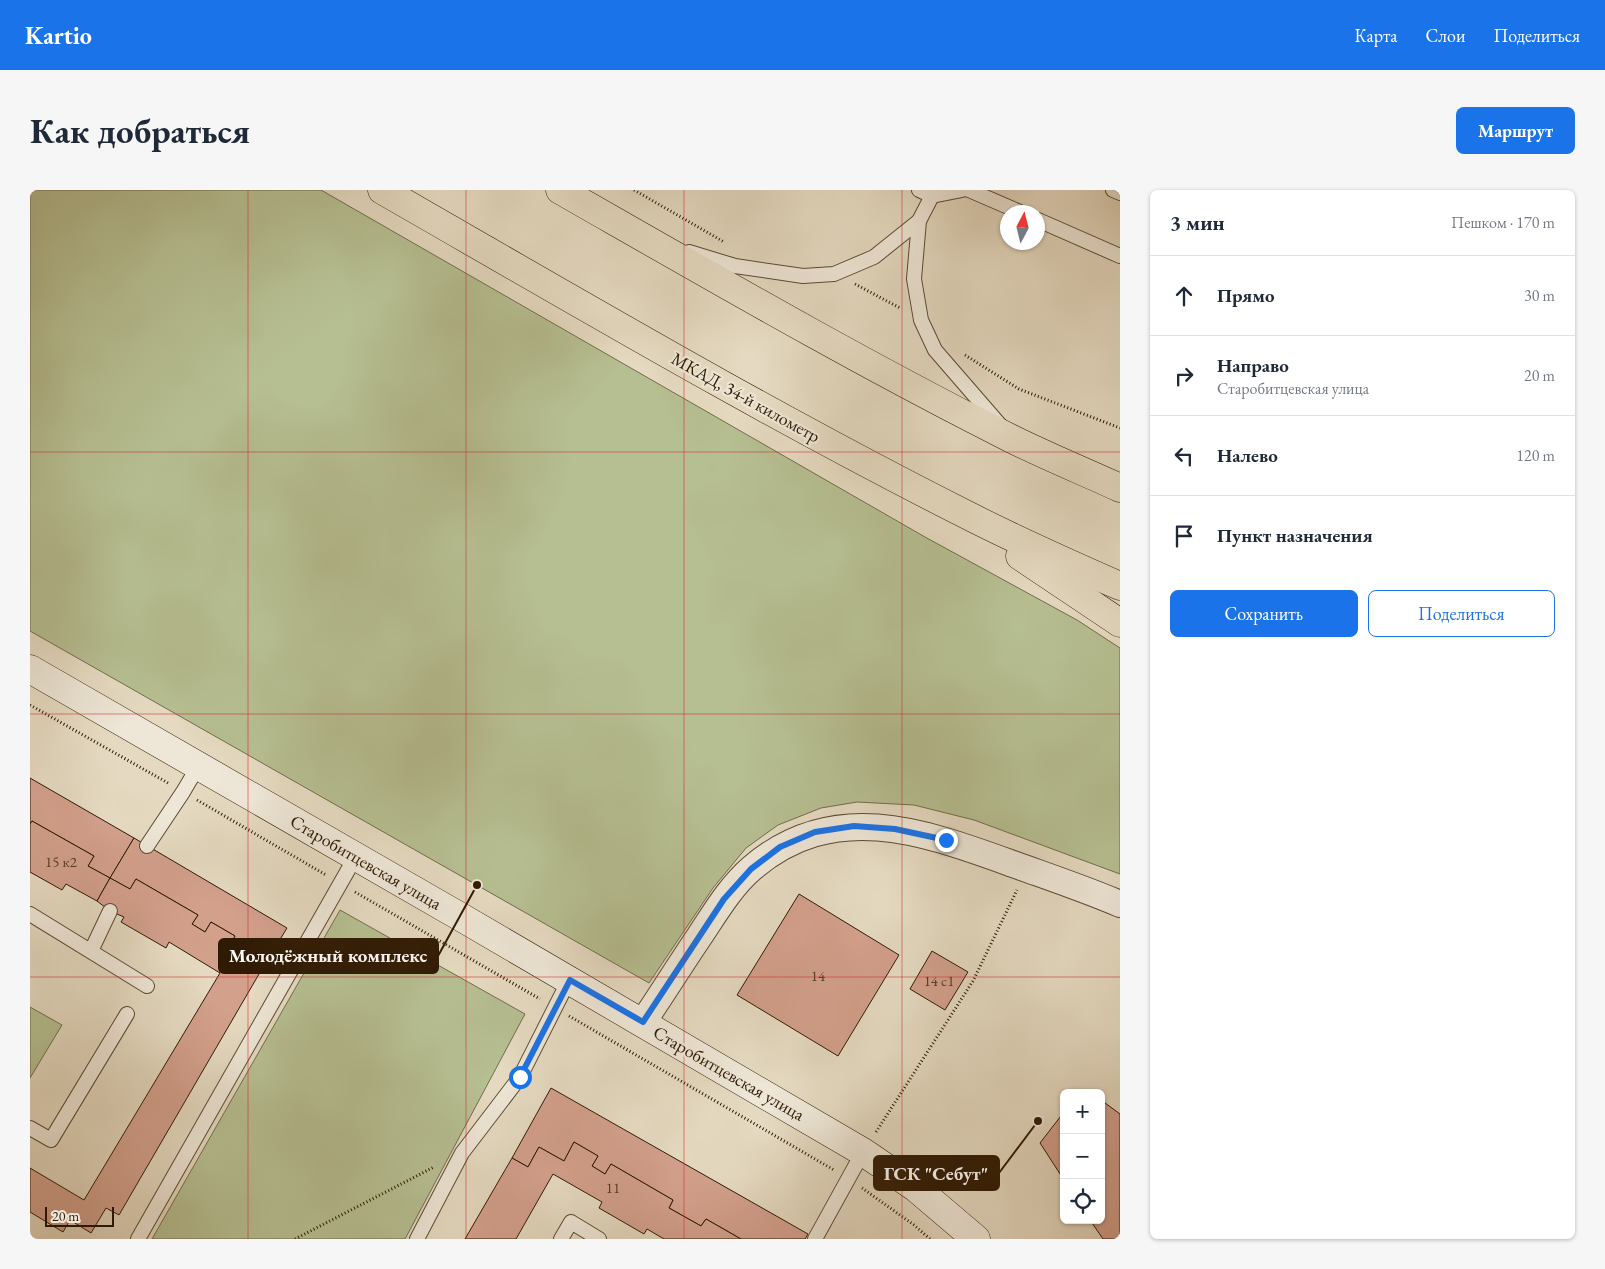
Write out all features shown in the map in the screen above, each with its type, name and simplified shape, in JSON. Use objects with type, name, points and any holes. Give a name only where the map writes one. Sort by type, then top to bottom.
[{"type":"highway","name":"МКАД, 34-й километр","points":[[382,190],[715,381],[851,456],[973,518],[1120,586]]},
{"type":"highway","points":[[560,190],[766,308],[893,377],[1012,438],[1120,488]]},
{"type":"highway","points":[[851,456],[1039,567],[1120,623]]},
{"type":"street","name":"Старобитцевская улица","points":[[30,669],[643,1022],[863,1152],[916,1188],[976,1239]]},
{"type":"street","points":[[643,1022],[724,899],[751,869],[780,847],[815,832],[854,826],[895,829],[946,840],[1120,904]]},
{"type":"lane","points":[[919,190],[933,193],[962,190]]},
{"type":"lane","points":[[969,190],[1004,205]]},
{"type":"lane","points":[[1113,190],[1120,193]]},
{"type":"lane","points":[[933,193],[919,221],[914,279],[921,320],[935,350],[1012,438]]},
{"type":"lane","points":[[646,239],[736,266],[803,276],[834,274],[874,258],[919,221]]},
{"type":"lane","points":[[1045,223],[1120,256]]},
{"type":"lane","points":[[147,846],[199,765]]},
{"type":"lane","points":[[138,1239],[356,856]]},
{"type":"lane","points":[[91,951],[110,911]]},
{"type":"lane","points":[[30,914],[147,986]]},
{"type":"lane","points":[[417,1239],[462,1153],[520,1077],[570,980]]},
{"type":"lane","points":[[30,1128],[51,1140],[127,1014]]},
{"type":"lane","points":[[815,1239],[863,1152]]},
{"type":"lane","points":[[561,1239],[571,1222],[599,1239]]},
{"type":"path","points":[[634,190],[725,243]]},
{"type":"path","points":[[834,274],[921,320]]},
{"type":"path","points":[[963,354],[1019,389],[1120,428]]},
{"type":"path","points":[[30,705],[848,1179],[914,1225],[930,1239]]},
{"type":"path","points":[[863,1152],[973,981],[1018,886]]},
{"type":"path","points":[[295,1239],[462,1153]]},
{"type":"green space","points":[[30,190],[321,190],[925,537],[1077,620],[1120,648],[1120,874],[974,820],[914,805],[857,802],[821,808],[778,825],[746,848],[713,888],[649,983],[30,631]]},
{"type":"green space","points":[[340,910],[525,1014],[405,1239],[152,1239]]},
{"type":"green space","points":[[30,1007],[62,1025],[30,1078]]},
{"type":"building","points":[[30,778],[134,838],[110,878],[88,866],[94,856],[32,821],[30,824]]},
{"type":"building","points":[[32,821],[94,856],[88,866],[110,878],[97,901],[66,884],[62,890],[30,872],[30,824]]},
{"type":"building","points":[[134,838],[287,928],[259,974],[224,954],[235,936],[211,922],[205,932],[192,924],[198,915],[136,879],[130,889],[110,878]]},
{"type":"building","points":[[110,878],[130,889],[136,879],[198,915],[192,924],[205,932],[211,922],[235,936],[224,954],[259,974],[119,1215],[106,1208],[91,1233],[70,1220],[63,1232],[30,1212],[30,1168],[84,1200],[220,973],[169,942],[166,948],[121,922],[124,917],[110,911],[97,901]]},
{"type":"building","points":[[799,894],[899,955],[838,1056],[737,995]]},
{"type":"building","points":[[932,951],[968,972],[945,1010],[910,989]]},
{"type":"building","points":[[551,1088],[808,1234],[805,1239],[741,1239],[706,1219],[701,1226],[669,1208],[673,1200],[611,1164],[605,1174],[592,1166],[598,1156],[574,1142],[564,1161],[539,1147],[528,1167],[512,1158]]},
{"type":"building","points":[[1105,1103],[1120,1114],[1120,1239],[1103,1239],[1093,1224],[1105,1224]]},
{"type":"building","points":[[1060,1117],[1060,1174],[1040,1143]]},
{"type":"building","points":[[574,1142],[598,1156],[592,1166],[605,1174],[611,1164],[673,1200],[669,1208],[701,1226],[706,1219],[741,1239],[664,1239],[647,1229],[644,1234],[599,1208],[602,1202],[553,1174],[516,1239],[465,1239],[512,1158],[528,1167],[539,1147],[564,1161]]},
{"type":"place","name":"Молодёжный комплекс","points":[[477,885]]},
{"type":"place","name":"ГСК \"Себут\"","points":[[1038,1121]]},
{"type":"route","points":[[520,1077],[570,980],[643,1022],[724,899],[751,869],[780,847],[815,832],[854,826],[895,829],[946,840]]}]
